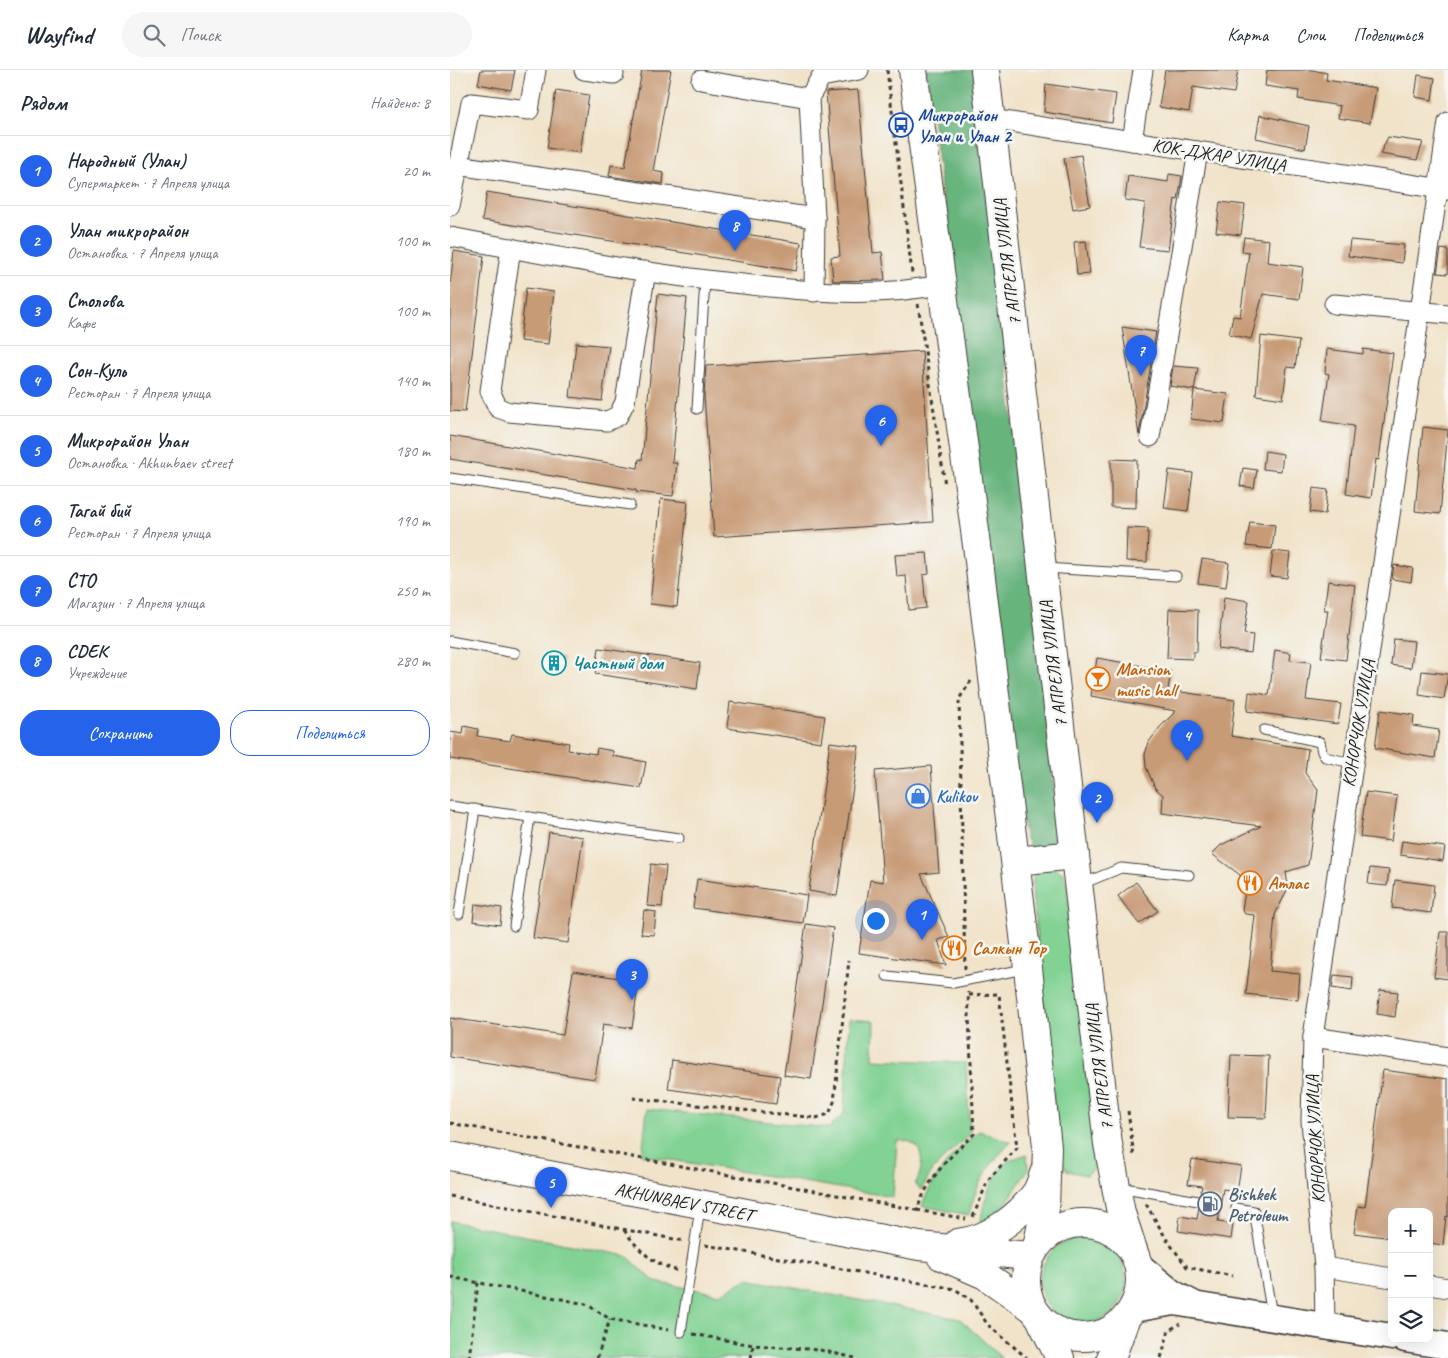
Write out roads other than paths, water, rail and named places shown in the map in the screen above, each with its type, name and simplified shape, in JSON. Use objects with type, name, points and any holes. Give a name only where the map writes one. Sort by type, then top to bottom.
[{"type":"main road","points":[[913,70],[944,284],[1016,861],[1047,1165],[1045,1208],[1025,1274],[1026,1292],[1060,1358]]},
{"type":"main road","name":"7 АПРЕЛЯ УЛИЦА","points":[[985,70],[1108,1144],[1128,1189],[1137,1261]]},
{"type":"main road","points":[[1016,861],[1075,854]]},
{"type":"main road","name":"AKHUNBAEV STREET","points":[[450,1156],[919,1246]]},
{"type":"main road","points":[[919,1246],[967,1242],[988,1235],[1013,1218],[1036,1192],[1047,1165]]},
{"type":"main road","points":[[919,1246],[1034,1249],[1051,1232],[1066,1225],[1090,1224],[1113,1232],[1126,1242],[1137,1261],[1172,1293],[1189,1314]]},
{"type":"main road","points":[[919,1246],[985,1275],[1056,1331],[1072,1337],[1089,1338],[1105,1333],[1129,1315],[1174,1302],[1189,1314],[1272,1318],[1388,1336]]},
{"type":"main road","points":[[1111,1358],[1140,1285],[1137,1261]]},
{"type":"main road","points":[[1430,1343],[1448,1346]]},
{"type":"street","points":[[450,206],[472,102],[529,110],[536,70]]},
{"type":"street","points":[[584,70],[614,74]]},
{"type":"street","points":[[814,292],[815,218],[810,98],[820,77],[859,70]]},
{"type":"street","points":[[1132,141],[1143,70]]},
{"type":"street","points":[[701,80],[810,98]]},
{"type":"street","name":"КОК-ДЖАР УЛИЦА","points":[[990,119],[1443,190]]},
{"type":"street","name":"КОНОРЧОК УЛИЦА","points":[[1325,1326],[1324,1267],[1310,1122],[1313,1037],[1420,310],[1443,190],[1448,122]]},
{"type":"street","points":[[1150,438],[1198,151]]},
{"type":"street","points":[[458,165],[815,218]]},
{"type":"street","points":[[450,237],[705,280],[814,292],[916,290],[944,284]]},
{"type":"street","points":[[511,248],[490,391],[498,408],[508,412],[607,421],[618,416],[625,402],[646,271]]},
{"type":"street","points":[[1334,304],[1420,310],[1448,314]]},
{"type":"street","points":[[1313,1037],[1448,1057]]},
{"type":"street","points":[[1324,1267],[1388,1277]]},
{"type":"street","points":[[1433,1286],[1448,1288]]},
{"type":"lane","points":[[697,409],[705,280]]},
{"type":"lane","points":[[450,478],[630,504]]},
{"type":"lane","points":[[1042,568],[1176,576]]},
{"type":"lane","points":[[450,641],[515,653]]},
{"type":"lane","points":[[1264,730],[1320,742],[1325,757],[1352,763]]},
{"type":"lane","points":[[450,806],[678,838]]},
{"type":"lane","points":[[459,914],[474,809]]},
{"type":"lane","points":[[514,926],[530,817]]},
{"type":"lane","points":[[1078,886],[1098,876],[1122,868],[1189,875]]},
{"type":"lane","points":[[886,976],[953,983],[1028,968]]},
{"type":"lane","points":[[1128,1189],[1215,1204]]},
{"type":"lane","points":[[681,1332],[693,1242],[701,1205]]},
{"type":"lane","points":[[1236,1208],[1254,1211],[1272,1318]]},
{"type":"place","name":"Микрорайон Улан и Улан 2","points":[[901,125]]},
{"type":"place","name":"CDEK","points":[[735,251]]},
{"type":"place","name":"СТО","points":[[1141,376]]},
{"type":"place","name":"Тагай бий","points":[[881,446]]},
{"type":"place","name":"Частный дом","points":[[554,663]]},
{"type":"place","name":"Mansion music hall","points":[[1098,679]]},
{"type":"place","name":"Сон-Куль","points":[[1187,761]]},
{"type":"place","name":"Kulikov","points":[[918,796]]},
{"type":"place","name":"Улан микрорайон","points":[[1097,823]]},
{"type":"place","name":"Атлас","points":[[1250,883]]},
{"type":"place","name":"Народный (Улан)","points":[[922,940]]},
{"type":"place","name":"Салкын Тор","points":[[954,948]]},
{"type":"place","name":"Столова","points":[[632,1000]]},
{"type":"place","name":"Bishkek Petroleum","points":[[1210,1204]]},
{"type":"place","name":"Микрорайон Улан","points":[[551,1208]]}]
